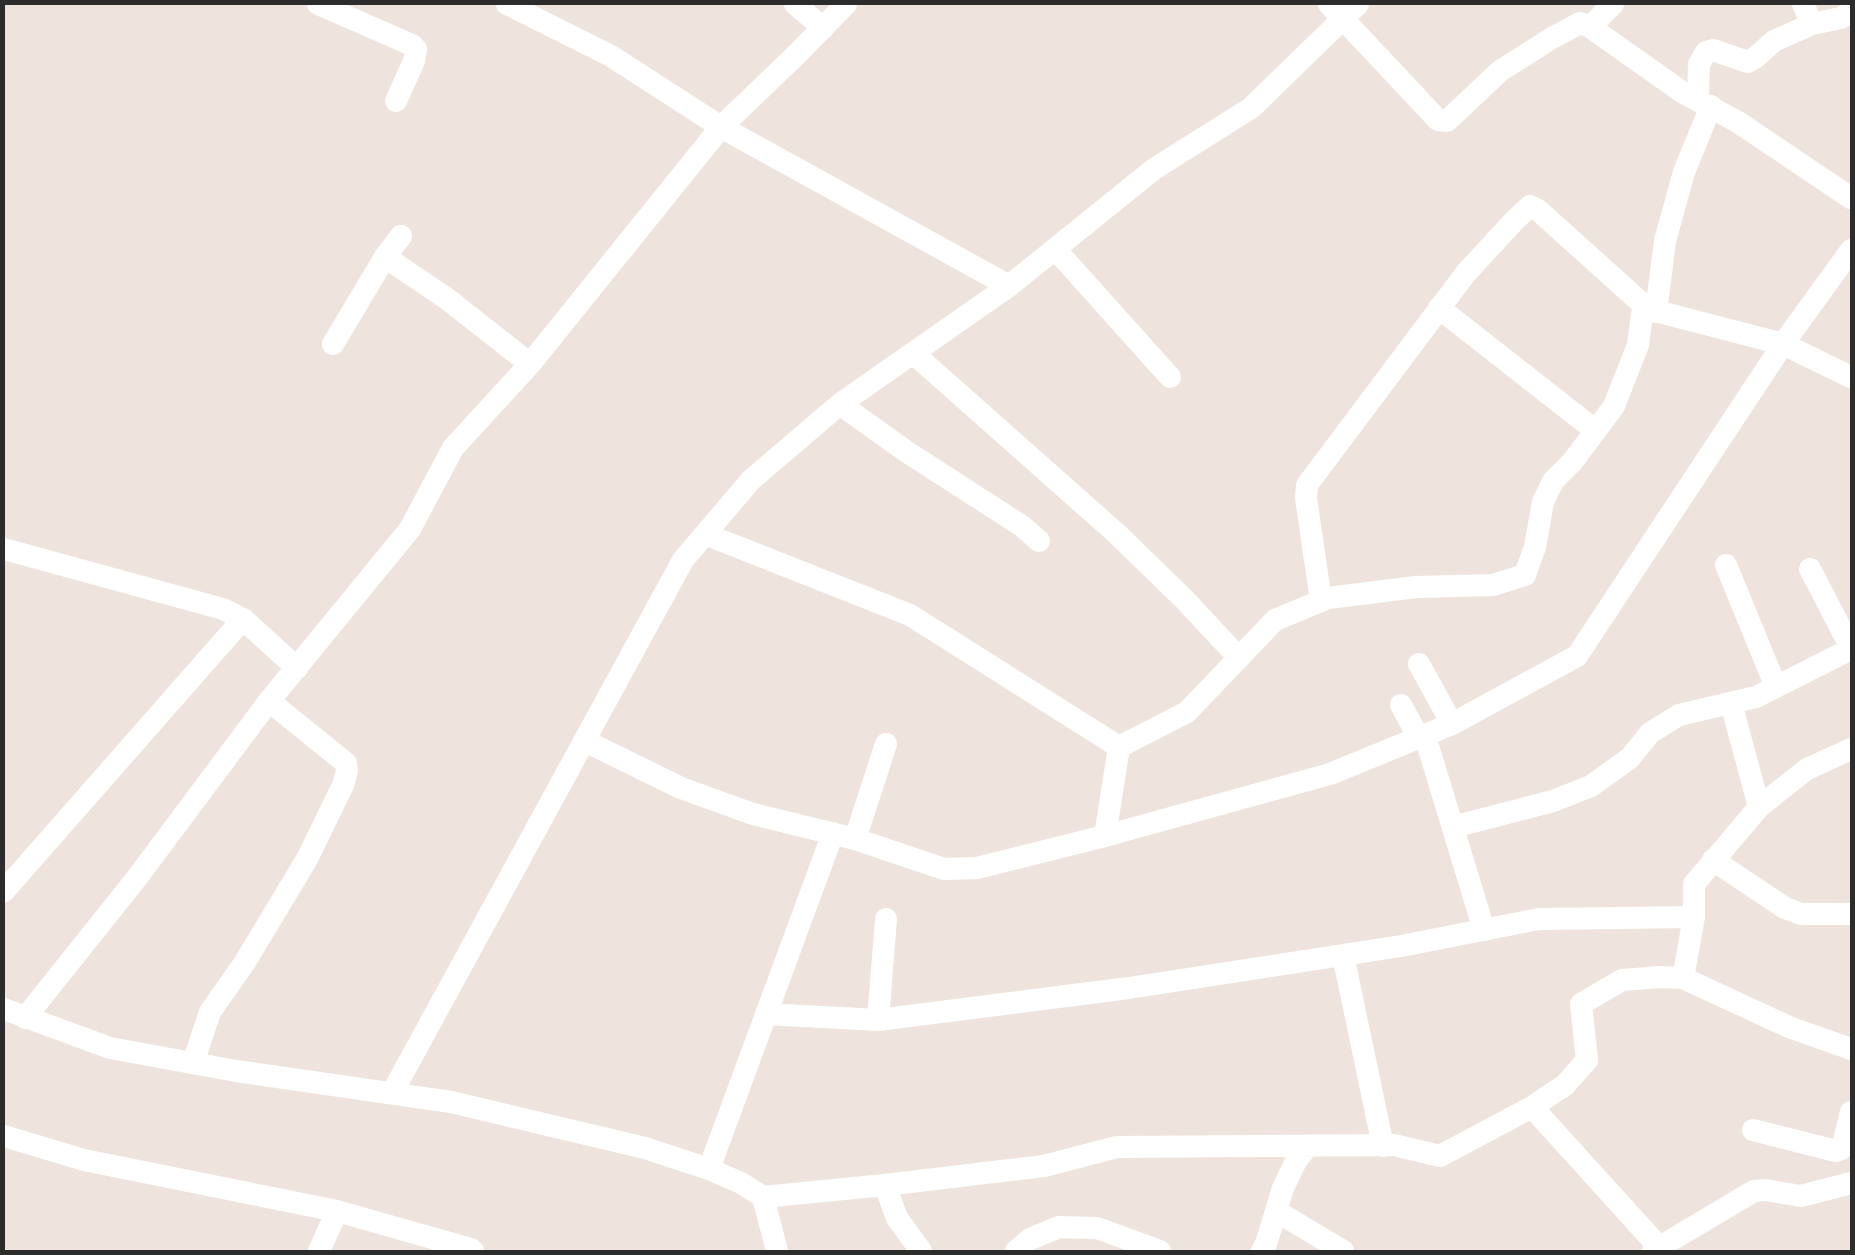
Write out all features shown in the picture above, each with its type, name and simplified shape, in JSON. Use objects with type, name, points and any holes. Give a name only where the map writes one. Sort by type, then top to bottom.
[{"type":"street","points":[[318,4],[412,45],[416,49],[414,61],[396,101]]},
{"type":"street","points":[[507,4],[610,56],[720,127],[1008,286]]},
{"type":"street","points":[[795,4],[823,28]]},
{"type":"street","points":[[25,1018],[136,879],[270,701],[410,529],[453,448],[530,364],[720,127],[846,4]]},
{"type":"street","points":[[1590,27],[1613,4]]},
{"type":"street","points":[[392,1093],[683,560],[751,480],[840,404],[1008,286],[1056,250],[1154,170],[1251,108],[1343,9],[1438,120],[1447,120],[1500,70],[1580,24],[1590,27],[1682,92],[1738,122],[1851,198]]},
{"type":"street","points":[[1652,311],[1665,241],[1704,103],[1699,64],[1706,52],[1713,50],[1748,62],[1756,58],[1808,14],[1841,18],[1851,11]]},
{"type":"street","points":[[1321,601],[1306,498],[1307,486],[1466,273],[1530,206],[1538,210],[1652,311],[1783,344],[1851,377]]},
{"type":"street","points":[[333,344],[385,257],[401,236]]},
{"type":"street","points":[[1056,250],[1170,376]]},
{"type":"street","points":[[585,741],[681,788],[753,814],[855,838],[944,869],[977,868],[1105,836],[1330,774],[1452,724],[1577,656],[1783,344],[1851,250]]},
{"type":"street","points":[[385,257],[446,298],[530,364]]},
{"type":"street","points":[[1440,308],[1596,430]]},
{"type":"street","points":[[1119,747],[1187,712],[1275,620],[1328,598],[1416,587],[1493,585],[1525,575],[1535,547],[1543,502],[1553,481],[1573,461],[1614,406],[1638,344],[1642,314],[1652,311]]},
{"type":"street","points":[[913,353],[1116,533],[1184,598],[1239,658]]},
{"type":"street","points":[[840,404],[908,452],[1022,526],[1039,541]]},
{"type":"street","points":[[705,534],[910,615],[1119,747]]},
{"type":"street","points":[[4,549],[223,610],[244,620],[296,668]]},
{"type":"street","points":[[1726,565],[1776,687]]},
{"type":"street","points":[[1453,827],[1553,801],[1591,786],[1630,758],[1650,733],[1680,715],[1756,697],[1851,648],[1810,569]]},
{"type":"street","points":[[4,891],[244,620]]},
{"type":"street","points":[[1419,664],[1452,724]]},
{"type":"street","points":[[194,1063],[210,1012],[245,962],[307,860],[347,771],[346,763],[270,701]]},
{"type":"street","points":[[1731,703],[1759,807]]},
{"type":"street","points":[[1401,705],[1422,737],[1453,827],[1484,930]]},
{"type":"street","points":[[855,838],[886,744]]},
{"type":"street","points":[[1105,836],[1119,747]]},
{"type":"street","points":[[1683,978],[1694,916],[1694,884],[1759,807],[1807,769],[1851,749]]},
{"type":"street","points":[[710,1169],[833,833]]},
{"type":"street","points":[[1713,860],[1785,908],[1801,914],[1851,914]]},
{"type":"street","points":[[766,1014],[878,1020],[1129,988],[1402,946],[1539,920],[1694,916]]},
{"type":"street","points":[[878,1020],[886,918]]},
{"type":"street","points":[[1343,955],[1383,1146]]},
{"type":"street","points":[[4,1009],[110,1048],[194,1063],[451,1102],[645,1148],[710,1169],[741,1183],[763,1197],[886,1185],[1044,1166],[1117,1147],[1394,1145],[1440,1156],[1532,1107],[1565,1085],[1587,1060],[1581,1004],[1622,980],[1660,977],[1683,978],[1789,1028],[1851,1049]]},
{"type":"street","points":[[1532,1107],[1656,1249],[1754,1191],[1765,1190],[1801,1196],[1851,1183]]},
{"type":"street","points":[[1752,1130],[1836,1151],[1841,1149],[1843,1145],[1851,1112]]},
{"type":"street","points":[[4,1136],[84,1160],[337,1211],[473,1251]]},
{"type":"street","points":[[1262,1251],[1266,1244],[1283,1188],[1296,1161],[1307,1147]]},
{"type":"street","points":[[886,1185],[897,1218],[921,1251]]},
{"type":"street","points":[[763,1197],[777,1251]]},
{"type":"street","points":[[319,1251],[337,1211]]},
{"type":"street","points":[[1276,1211],[1343,1251]]},
{"type":"street","points":[[1016,1251],[1030,1239],[1059,1227],[1097,1228],[1160,1251]]}]
